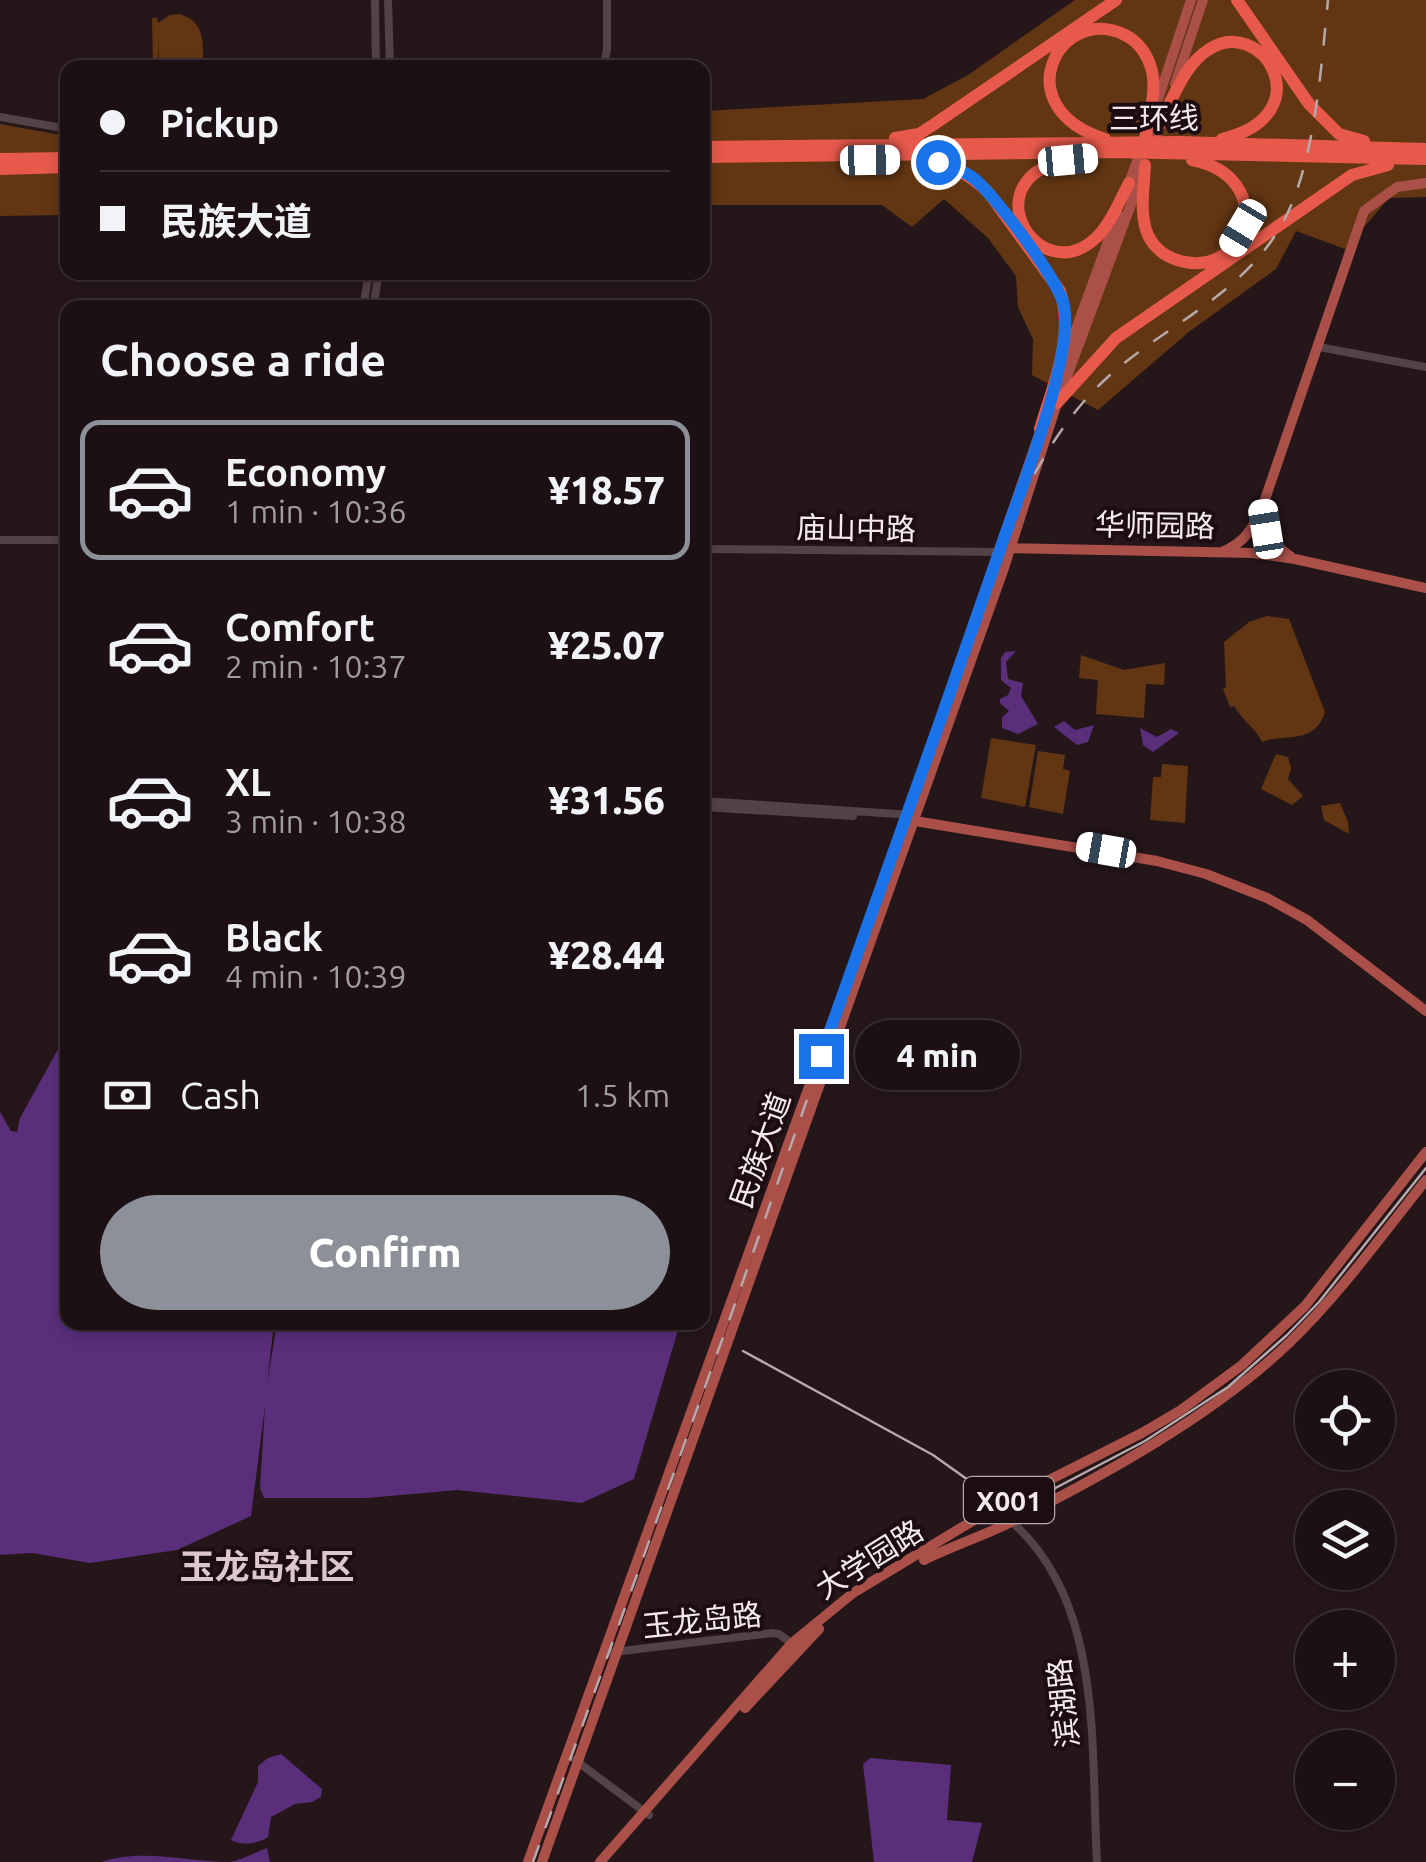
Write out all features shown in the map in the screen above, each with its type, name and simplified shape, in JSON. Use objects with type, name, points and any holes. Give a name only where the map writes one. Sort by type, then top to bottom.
[{"type":"highway","points":[[826,145],[919,134],[1116,0]]},
{"type":"highway","points":[[1238,0],[1309,104],[1339,134],[1368,142],[1426,148]]},
{"type":"highway","points":[[1116,151],[1063,117],[1056,106],[1050,78],[1054,60],[1080,32],[1114,30],[1131,38],[1147,56],[1153,92],[1145,140]]},
{"type":"highway","points":[[1164,114],[1188,70],[1210,48],[1228,42],[1246,44],[1259,51],[1271,65],[1277,80],[1270,114],[1259,124],[1179,153]]},
{"type":"highway","name":"三环线","points":[[710,147],[826,145],[1426,161]]},
{"type":"highway","name":"三环线","points":[[1179,153],[1426,148]]},
{"type":"highway","points":[[1116,151],[1048,164],[1034,172],[1025,183],[1017,211],[1020,223],[1038,245],[1070,252],[1100,235],[1129,183]]},
{"type":"highway","name":"三环线","points":[[710,157],[1116,151]]},
{"type":"highway","points":[[1179,153],[1410,162]]},
{"type":"highway","points":[[1145,165],[1146,233],[1165,256],[1191,264],[1207,263],[1233,246],[1243,228],[1244,199],[1229,174],[1179,153]]},
{"type":"highway","points":[[775,156],[830,161],[1093,158]]},
{"type":"highway","points":[[0,159],[60,158]]},
{"type":"highway","points":[[909,160],[938,162],[974,178],[1060,291],[1066,341],[1040,430]]},
{"type":"highway","points":[[1057,403],[1116,338],[1352,175],[1372,167],[1426,161]]},
{"type":"highway","points":[[0,168],[60,168]]},
{"type":"main road","name":"民族大道","points":[[1004,550],[1040,430],[1191,0]]},
{"type":"main road","name":"民族大道","points":[[542,1862],[1004,550],[1203,0]]},
{"type":"main road","points":[[1222,552],[1237,546],[1250,533],[1262,505],[1364,211],[1397,187],[1426,183]]},
{"type":"main road","points":[[1262,505],[1266,529],[1278,548],[1295,559]]},
{"type":"main road","name":"华师园路","points":[[1004,550],[1222,552],[1295,559],[1426,588]]},
{"type":"main road","name":"民族大道","points":[[528,1862],[911,817]]},
{"type":"main road","points":[[911,817],[1157,861],[1206,874],[1267,898],[1307,920],[1426,1008]]},
{"type":"main road","name":"大学园路","points":[[604,1862],[796,1646],[853,1592],[994,1508],[1142,1433],[1242,1365],[1305,1306],[1426,1152]]},
{"type":"main road","name":"大学园路","points":[[796,1646],[856,1598],[928,1558],[1013,1522],[1176,1430],[1257,1370],[1316,1314],[1426,1180]]},
{"type":"street","points":[[605,60],[607,0]]},
{"type":"street","points":[[382,3],[383,60]]},
{"type":"street","points":[[382,3],[383,60]]},
{"type":"street","points":[[0,117],[60,128]]},
{"type":"street","points":[[1319,347],[1426,367]]},
{"type":"street","points":[[0,540],[60,540]]},
{"type":"street","name":"庙山中路","points":[[710,546],[1004,550]]},
{"type":"street","points":[[710,804],[911,817]]},
{"type":"street","name":"滨湖路","points":[[994,1508],[1013,1522],[1051,1568],[1075,1624],[1086,1667],[1097,1862]]},
{"type":"street","name":"玉龙岛路","points":[[605,1654],[772,1633],[796,1646]]},
{"type":"street","points":[[566,1757],[579,1762],[647,1813]]},
{"type":"shaded area","points":[[1075,0],[1426,0],[1426,197],[1389,198],[1345,249],[1296,231],[1276,269],[1190,331],[1098,410],[1032,375],[1033,339],[1018,307],[1016,276],[988,238],[944,199],[912,227],[882,205],[710,205],[710,111],[923,99],[968,75]]},
{"type":"shaded area","points":[[179,14],[194,22],[203,42],[203,60],[159,60],[158,39],[158,60],[153,60],[152,18],[157,18],[158,23]]},
{"type":"shaded area","points":[[0,124],[60,135],[60,215],[0,216]]},
{"type":"shaded area","points":[[1267,616],[1289,619],[1325,712],[1314,730],[1306,734],[1262,742],[1234,706],[1230,707],[1223,689],[1224,642],[1249,622]]},
{"type":"shaded area","points":[[1016,651],[1006,662],[1008,679],[1023,683],[1021,696],[1038,724],[1018,734],[1002,728],[1002,717],[1009,711],[1000,703],[1011,688],[1001,680],[1001,658],[1005,652]]},
{"type":"shaded area","points":[[1081,655],[1124,670],[1165,663],[1164,685],[1146,684],[1144,718],[1096,714],[1098,680],[1079,678]]},
{"type":"shaded area","points":[[1064,721],[1075,730],[1094,725],[1088,742],[1077,745],[1054,727]]},
{"type":"shaded area","points":[[1140,728],[1157,737],[1171,729],[1179,733],[1153,752],[1143,745]]},
{"type":"shaded area","points":[[991,738],[1036,745],[1025,807],[981,798]]},
{"type":"shaded area","points":[[1038,751],[1065,755],[1063,769],[1070,771],[1063,814],[1029,807]]},
{"type":"shaded area","points":[[1276,754],[1288,757],[1288,779],[1303,796],[1292,805],[1261,789]]},
{"type":"shaded area","points":[[1162,764],[1188,766],[1185,823],[1150,820],[1153,777],[1161,777]]},
{"type":"shaded area","points":[[1340,803],[1349,834],[1324,820],[1321,806]]},
{"type":"shaded area","points":[[60,1046],[60,1330],[273,1330],[267,1384],[276,1330],[678,1330],[634,1479],[582,1503],[457,1490],[367,1498],[264,1498],[260,1488],[265,1406],[251,1516],[177,1550],[90,1563],[32,1553],[0,1555],[0,1112],[11,1131],[17,1132],[20,1118]]},
{"type":"shaded area","points":[[281,1754],[322,1789],[321,1797],[295,1804],[271,1817],[268,1837],[264,1839],[245,1844],[231,1840],[258,1782],[258,1766]]},
{"type":"shaded area","points":[[870,1758],[951,1765],[947,1820],[982,1823],[972,1862],[874,1862],[863,1764]]},
{"type":"shaded area","points":[[267,1848],[270,1862],[230,1862]]},
{"type":"shaded area","points":[[149,1856],[230,1862],[102,1862]]},
{"type":"tram line","points":[[743,1351],[933,1455],[999,1502],[1023,1505],[1145,1441],[1228,1387],[1319,1302],[1426,1168]]},
{"type":"railway","points":[[533,1862],[1009,527],[1052,445],[1093,391],[1132,357],[1226,289],[1266,248],[1282,224],[1309,145],[1328,0]]},
{"type":"district","name":"玉龙岛社区","points":[[267,1566]]},
{"type":"route","points":[[821,1056],[994,566],[1066,341],[1064,305],[1050,276],[988,192],[974,178],[938,162]]}]
